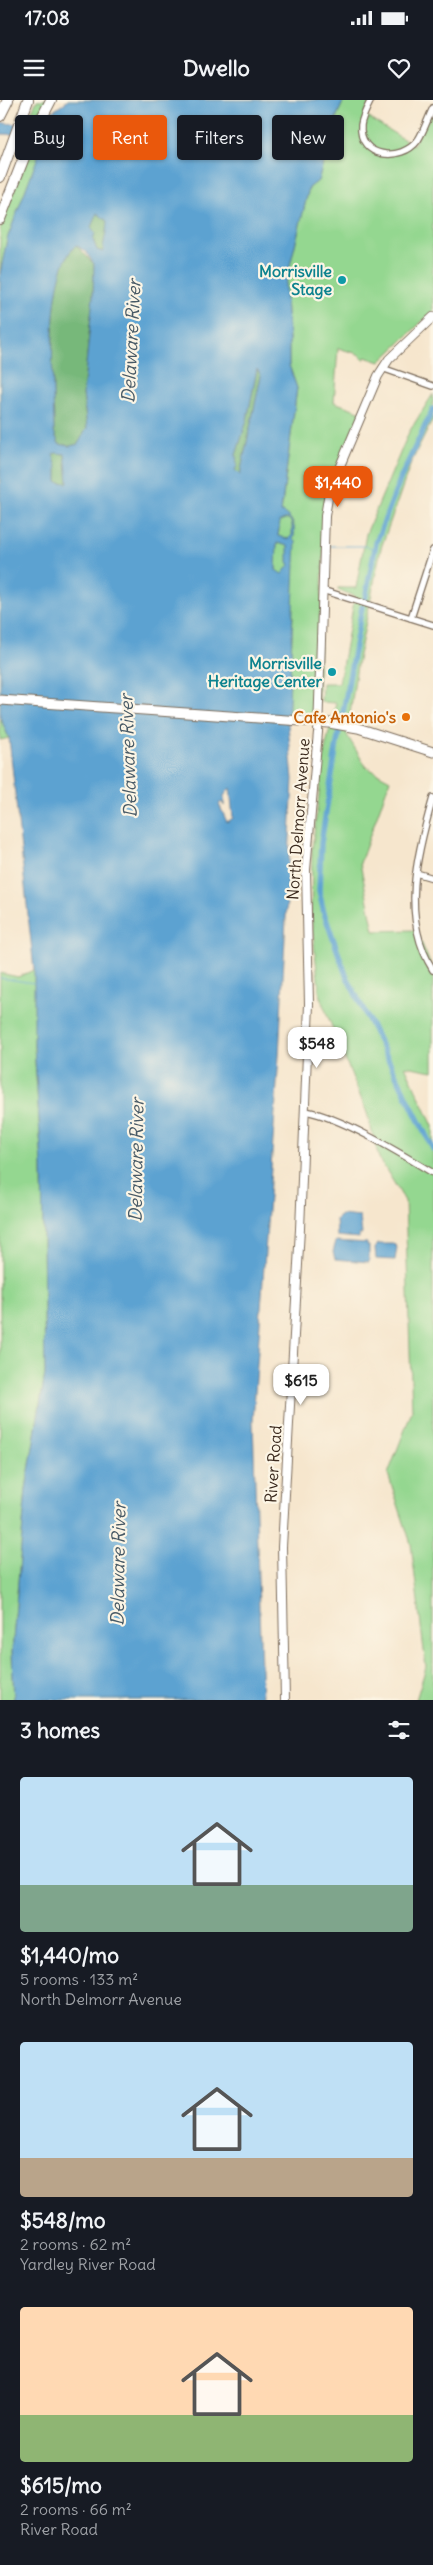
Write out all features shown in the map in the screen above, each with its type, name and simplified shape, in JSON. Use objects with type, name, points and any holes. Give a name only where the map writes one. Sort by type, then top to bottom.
[{"type":"highway","points":[[1,114],[8,100]]},
{"type":"highway","points":[[0,176],[27,101]]},
{"type":"highway","points":[[0,219],[28,147],[50,102]]},
{"type":"main road","name":"North Delmorr Avenue","points":[[305,1111],[309,979],[305,884],[318,722],[325,516],[330,492],[374,383],[382,368],[433,317]]},
{"type":"main road","points":[[0,700],[329,723],[351,727],[433,752]]},
{"type":"main road","name":"River Road","points":[[285,1700],[282,1541],[305,1111]]},
{"type":"street","points":[[371,100],[361,121],[361,134],[368,147],[377,153],[396,153],[413,145],[418,140],[433,108]]},
{"type":"street","points":[[382,368],[433,386]]},
{"type":"street","points":[[411,618],[433,550]]},
{"type":"street","points":[[322,590],[433,625]]},
{"type":"street","points":[[433,798],[424,830],[416,872],[414,902],[416,930],[422,950],[433,970]]},
{"type":"street","points":[[416,872],[433,878]]},
{"type":"street","points":[[305,1111],[320,1114],[364,1135],[433,1173]]},
{"type":"green space","points":[[37,100],[48,100],[40,115],[30,115]]},
{"type":"green space","points":[[344,100],[371,100],[364,115],[413,145],[433,107],[433,311],[380,362],[365,357],[364,360],[358,354],[338,348],[334,402],[362,412],[332,486],[324,542],[317,713],[288,719],[293,616],[278,582],[275,561],[297,388],[289,365],[285,286],[309,188],[318,181],[324,160],[344,160],[344,115],[337,115]]},
{"type":"green space","points":[[27,160],[37,160],[7,239],[0,274],[0,231]]},
{"type":"green space","points":[[97,212],[107,221],[104,252],[97,250],[93,239],[94,234],[91,227]]},
{"type":"green space","points":[[76,245],[94,264],[93,296],[83,394],[87,428],[78,444],[70,446],[59,444],[54,432],[53,333],[59,280],[66,260]]},
{"type":"green space","points":[[257,369],[261,376],[240,475],[235,470],[237,466],[236,455],[247,420]]},
{"type":"green space","points":[[433,394],[433,419],[411,463],[381,548],[357,665],[347,735],[366,767],[390,780],[360,863],[374,931],[416,930],[433,970],[433,1071],[405,1066],[433,1126],[433,1700],[416,1700],[426,1667],[411,1544],[388,1474],[412,1411],[405,1201],[379,1158],[367,1113],[320,997],[311,917],[312,849],[325,749],[336,703],[321,702],[322,683],[339,683],[355,596],[338,590],[338,588],[356,588],[366,534],[409,432]]},
{"type":"green space","points":[[52,454],[65,454],[67,484],[57,482],[57,467]]},
{"type":"green space","points":[[0,717],[9,738],[0,740]]},
{"type":"green space","points":[[36,969],[34,1046],[42,1165],[45,1374],[26,1489],[12,1652],[14,1700],[0,1700],[0,973],[18,977]]},
{"type":"water","name":"Delaware River","points":[[68,100],[344,100],[337,115],[272,115],[272,160],[324,160],[318,181],[309,188],[285,286],[289,365],[297,388],[281,512],[285,514],[293,523],[293,540],[296,541],[288,725],[293,779],[279,1056],[253,1421],[262,1700],[14,1700],[12,1652],[26,1489],[45,1374],[42,1165],[34,1046],[34,970],[9,738],[0,717],[0,274],[7,239],[37,160],[83,160],[83,115],[47,115]],"holes":[[[97,213],[107,221],[103,252],[97,250],[93,240],[95,234],[91,227]],[[76,245],[86,252],[94,264],[93,296],[83,394],[87,428],[78,444],[70,446],[59,444],[54,432],[53,333],[59,280],[66,260]],[[257,369],[261,376],[240,475],[235,470],[237,466],[236,455],[247,420]],[[53,454],[65,454],[67,483],[57,482],[57,467]],[[289,519],[292,524],[292,535],[288,539],[278,536],[280,521]],[[277,543],[288,546],[288,563],[290,564],[282,574],[276,570]],[[230,788],[233,818],[227,822],[219,804],[222,802],[224,806],[224,796]]]},
{"type":"water","points":[[0,122],[15,123],[15,135],[0,134]]},
{"type":"water","points":[[341,1215],[360,1217],[362,1234],[359,1235],[359,1238],[337,1236],[336,1219]]},
{"type":"water","points":[[336,1241],[367,1243],[367,1246],[369,1246],[369,1262],[335,1259],[333,1252]]},
{"type":"water","points":[[378,1244],[394,1244],[397,1247],[395,1260],[376,1259],[375,1248]]},
{"type":"waterway","points":[[365,599],[376,543],[401,477],[433,409]]},
{"type":"waterway","points":[[329,546],[364,546],[375,548]]},
{"type":"waterway","points":[[342,718],[362,607]]},
{"type":"waterway","points":[[339,731],[321,843],[319,891],[324,913],[346,975],[433,1149]]},
{"type":"waterway","points":[[0,978],[34,983]]},
{"type":"place","name":"Morrisville Stage","points":[[342,280]]},
{"type":"place","name":"Morrisville Heritage Center","points":[[332,672]]},
{"type":"place","name":"Cafe Antonio's","points":[[406,717]]}]
